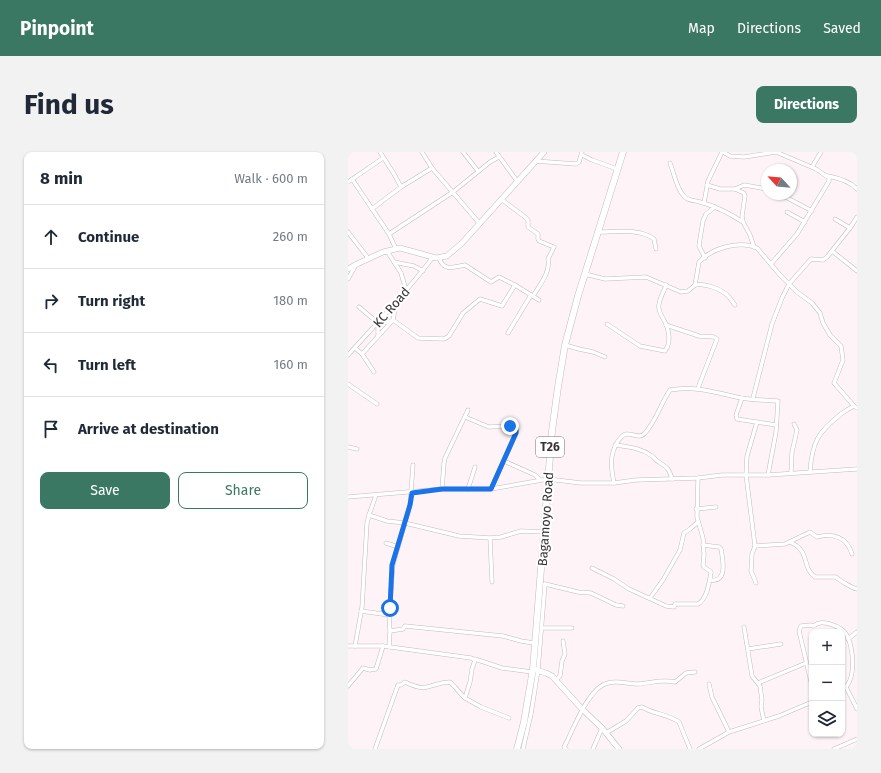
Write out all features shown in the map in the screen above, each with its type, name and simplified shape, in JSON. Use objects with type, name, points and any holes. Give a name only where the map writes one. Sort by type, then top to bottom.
[{"type":"highway","name":"Bagamoyo Road","points":[[517,749],[532,694],[534,643],[543,583],[544,532],[555,403],[565,344],[623,152]]},
{"type":"street","points":[[380,152],[394,174],[400,187]]},
{"type":"street","points":[[422,152],[432,168],[480,224]]},
{"type":"street","points":[[463,152],[478,171]]},
{"type":"street","points":[[496,152],[517,181]]},
{"type":"street","points":[[348,269],[368,258],[400,248],[439,258],[443,258],[451,254],[480,224],[544,152]]},
{"type":"street","points":[[704,203],[707,185],[721,152],[730,156],[744,157],[776,152],[812,167],[828,176],[854,185],[857,189]]},
{"type":"street","points":[[812,167],[822,152]]},
{"type":"street","points":[[536,161],[575,165],[579,162],[582,153],[595,162],[617,169]]},
{"type":"street","points":[[390,234],[453,192],[478,171],[499,157]]},
{"type":"street","points":[[348,182],[383,158]]},
{"type":"street","points":[[816,162],[816,169]]},
{"type":"street","points":[[670,163],[683,196],[691,201],[704,203],[715,207],[743,222]]},
{"type":"street","points":[[372,209],[400,187],[432,168]]},
{"type":"street","points":[[771,264],[793,239],[805,222],[829,181],[828,176]]},
{"type":"street","points":[[352,179],[390,234],[396,249]]},
{"type":"street","points":[[707,185],[720,189],[735,188],[744,185],[761,188]]},
{"type":"street","points":[[735,188],[745,194],[743,222],[754,247]]},
{"type":"street","points":[[502,199],[525,216],[528,220],[528,226],[538,234],[538,239],[540,241],[555,248],[548,259],[549,265],[547,271],[508,333]]},
{"type":"street","points":[[791,200],[812,211]]},
{"type":"street","points":[[705,258],[699,246],[703,221],[706,214],[715,207]]},
{"type":"street","points":[[787,212],[805,222]]},
{"type":"street","points":[[752,398],[772,324],[788,284],[809,260],[813,258],[823,260],[832,251],[857,217]]},
{"type":"street","points":[[835,219],[850,228]]},
{"type":"street","points":[[348,232],[368,258]]},
{"type":"street","points":[[598,232],[630,232],[643,234],[654,239],[656,249]]},
{"type":"street","points":[[585,274],[605,279],[646,277],[681,292],[688,291],[695,285],[698,265],[701,260],[722,248],[729,246],[737,245],[757,248],[788,284],[812,303],[820,313],[827,330],[841,346],[843,360],[834,383],[856,407]]},
{"type":"street","points":[[387,251],[402,275],[406,290]]},
{"type":"street","points":[[832,251],[857,271]]},
{"type":"street","name":"KC Road","points":[[348,355],[378,323],[423,271],[433,257]]},
{"type":"street","points":[[439,258],[442,265],[446,267],[465,265],[491,282],[499,277],[539,300]]},
{"type":"street","points":[[394,262],[414,266],[423,271]]},
{"type":"street","points":[[348,279],[357,264]]},
{"type":"street","points":[[392,320],[419,339],[444,339],[449,336],[464,314],[480,299],[502,306],[515,285]]},
{"type":"street","points":[[695,285],[706,285],[721,291],[729,297],[735,305]]},
{"type":"street","points":[[607,324],[640,346],[665,351],[669,343],[666,324],[660,312],[659,306],[666,286]]},
{"type":"street","points":[[362,354],[392,320],[396,302]]},
{"type":"street","points":[[359,307],[378,323],[392,320]]},
{"type":"street","points":[[378,323],[378,337]]},
{"type":"street","points":[[666,324],[699,336],[714,337],[717,339],[698,388]]},
{"type":"street","points":[[565,344],[605,357]]},
{"type":"street","points":[[355,348],[362,354],[374,372]]},
{"type":"street","points":[[348,384],[377,404]]},
{"type":"street","points":[[614,483],[611,458],[616,446],[624,435],[640,436],[646,432],[670,390],[698,388],[742,398],[778,401],[776,425],[768,475]]},
{"type":"street","points":[[742,398],[736,418],[776,425]]},
{"type":"street","points":[[810,472],[812,452],[816,439],[829,422],[849,408],[856,407]]},
{"type":"street","points":[[442,489],[445,458],[468,410]]},
{"type":"street","points":[[465,417],[490,427],[510,426],[516,428],[516,433],[491,489]]},
{"type":"street","points":[[756,583],[751,570],[752,554],[755,546],[746,475],[747,456],[757,422]]},
{"type":"street","points":[[791,473],[792,452],[797,430],[794,424]]},
{"type":"street","points":[[348,446],[357,449]]},
{"type":"street","points":[[616,446],[634,448],[646,452],[667,467],[672,479]]},
{"type":"street","points":[[504,461],[534,475],[540,480]]},
{"type":"street","points":[[390,648],[389,615],[392,565],[406,523],[410,505],[413,465]]},
{"type":"street","points":[[468,489],[475,467]]},
{"type":"street","points":[[348,497],[412,493],[442,489],[491,489],[548,479],[582,483],[614,483],[636,480],[698,478],[722,475],[768,475],[857,469]]},
{"type":"street","points":[[592,568],[614,579],[629,589],[666,606],[674,607],[675,604],[698,604],[702,600],[710,580],[711,572],[703,566],[703,538],[696,509],[698,478]]},
{"type":"street","points":[[355,646],[361,611],[365,544],[369,514],[376,495]]},
{"type":"street","points":[[696,509],[716,507]]},
{"type":"street","points":[[369,514],[387,521],[406,523],[459,536],[490,538],[501,537],[521,531],[544,532]]},
{"type":"street","points":[[650,598],[663,580],[680,550],[684,533],[698,522]]},
{"type":"street","points":[[755,546],[790,542],[810,532],[817,537],[831,535],[846,542],[852,554]]},
{"type":"street","points":[[490,538],[492,582]]},
{"type":"street","points":[[790,542],[797,545],[802,551],[809,571],[815,577],[836,577],[838,580],[843,580],[849,586],[857,589]]},
{"type":"street","points":[[386,543],[398,547]]},
{"type":"street","points":[[703,545],[719,547],[721,549],[723,573],[718,580],[710,580]]},
{"type":"street","points":[[534,670],[543,628],[543,583],[591,594],[616,605],[623,606]]},
{"type":"street","points":[[361,611],[389,615]]},
{"type":"street","points":[[809,674],[799,631],[801,626],[813,626],[824,622],[840,628],[846,633],[848,639],[852,653],[853,672],[851,680],[845,687]]},
{"type":"street","points":[[390,631],[403,629],[406,626],[503,636],[534,643]]},
{"type":"street","points":[[744,627],[752,676],[760,686],[762,700],[761,707],[764,721]]},
{"type":"street","points":[[543,628],[572,628]]},
{"type":"street","points":[[848,639],[857,632]]},
{"type":"street","points":[[556,680],[560,676],[562,661],[565,654],[563,641]]},
{"type":"street","points":[[748,649],[781,644]]},
{"type":"street","points":[[348,646],[383,646],[474,659],[502,668],[534,670],[552,676],[602,728],[619,749]]},
{"type":"street","points":[[348,686],[363,668],[370,670],[376,669],[383,646]]},
{"type":"street","points":[[852,653],[857,653]]},
{"type":"street","points":[[465,698],[470,682],[474,659]]},
{"type":"street","points":[[758,682],[806,663]]},
{"type":"street","points":[[566,749],[564,747],[582,708],[598,688],[606,683],[616,682],[637,684],[664,680],[675,682],[686,673],[695,672]]},
{"type":"street","points":[[375,749],[398,685],[405,682],[415,687],[424,688],[441,682],[450,682],[465,698],[509,718]]},
{"type":"street","points":[[709,684],[712,697],[729,732]]},
{"type":"street","points":[[845,690],[857,709]]},
{"type":"street","points":[[523,749],[530,722],[532,694]]},
{"type":"street","points":[[699,749],[729,732],[801,708],[809,704]]},
{"type":"street","points":[[606,733],[626,721],[638,708],[642,707],[656,714],[662,714],[679,722],[690,749]]},
{"type":"street","points":[[594,749],[602,728]]},
{"type":"street","points":[[834,749],[857,739]]},
{"type":"route","points":[[390,608],[392,565],[406,523],[412,493],[442,489],[491,489],[516,433],[516,428],[510,426]]}]
